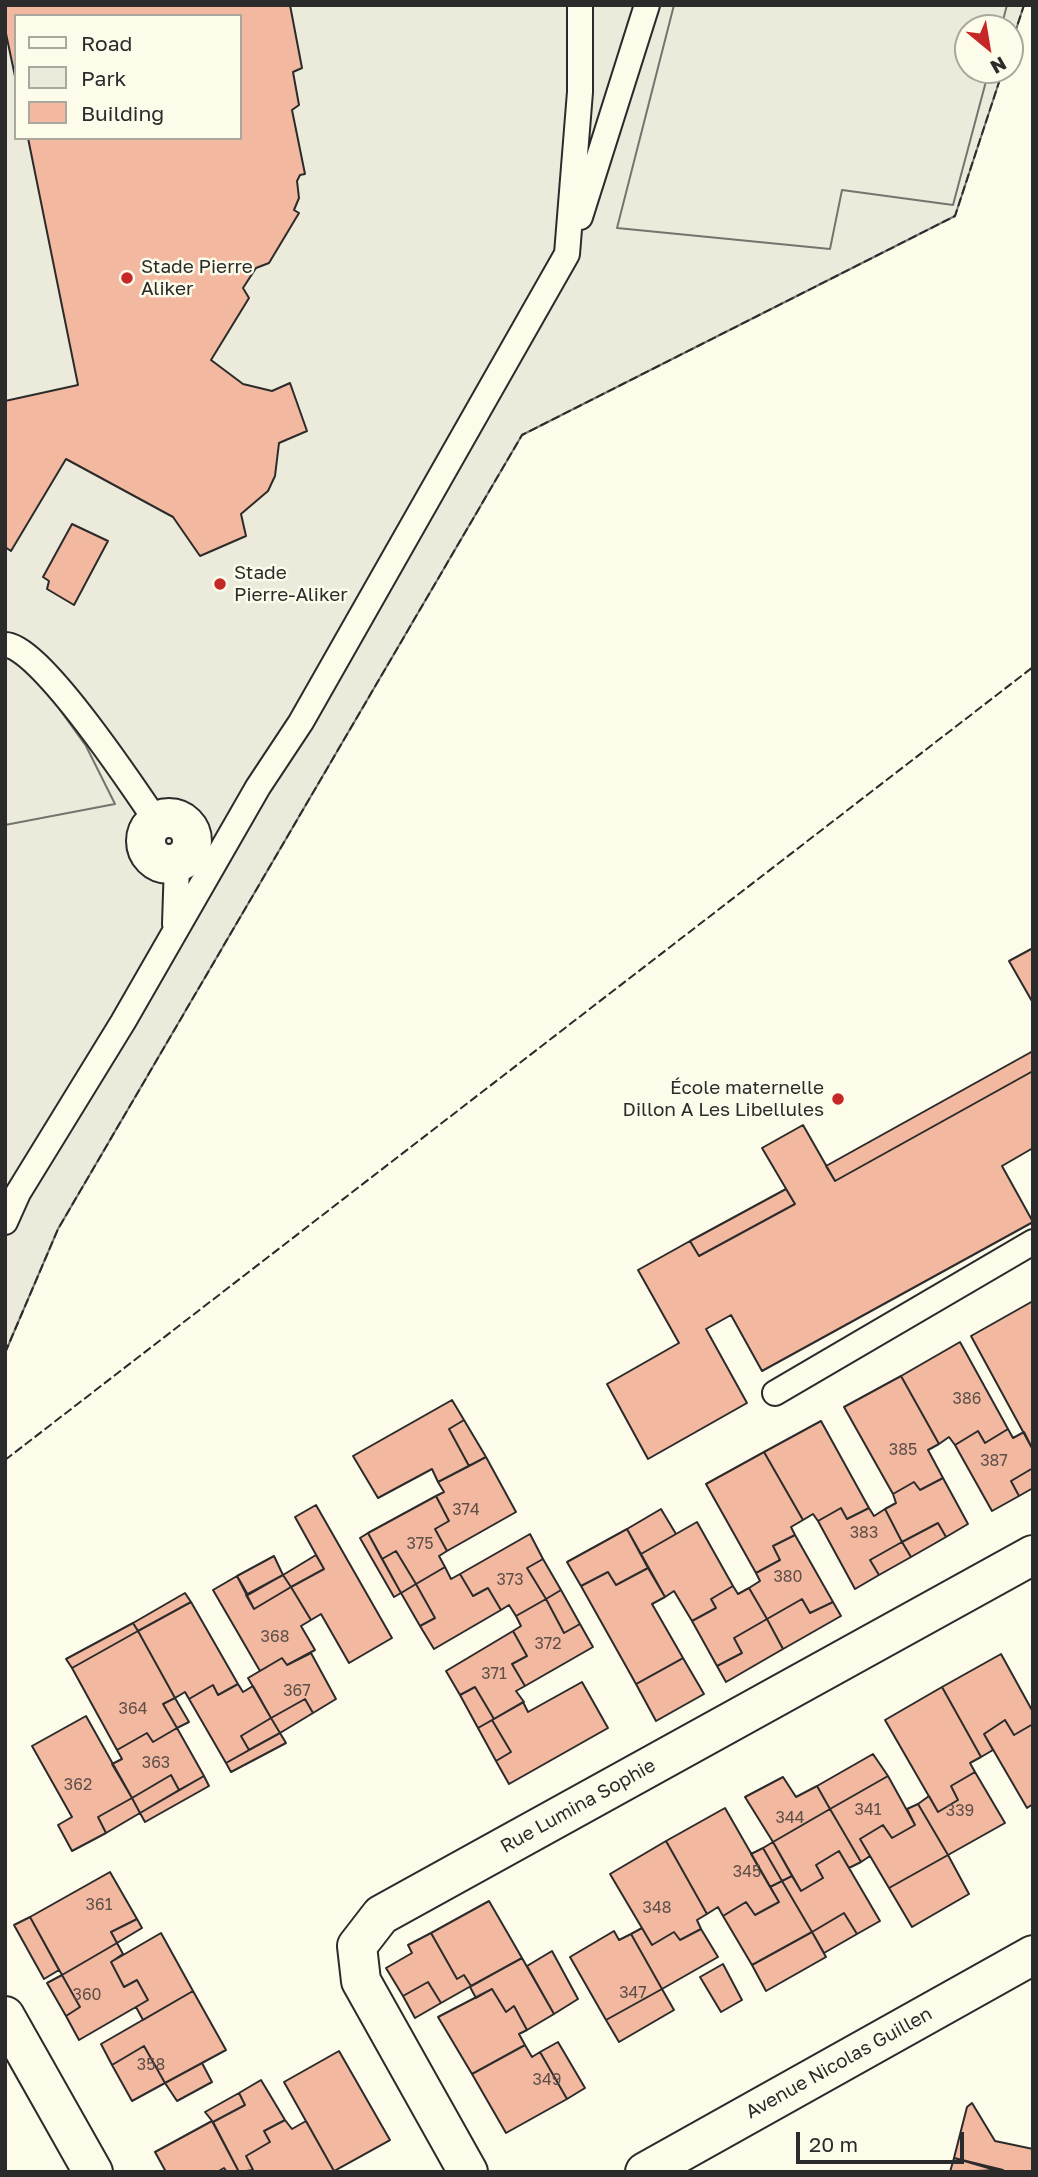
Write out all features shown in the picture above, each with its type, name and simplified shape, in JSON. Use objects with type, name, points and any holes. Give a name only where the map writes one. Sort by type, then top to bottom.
[{"type":"street","points":[[157,822],[164,818],[180,820],[191,832],[193,839],[189,855],[177,864]]},
{"type":"street","name":"Rue Lumina Sophie","points":[[468,2172],[360,1981],[357,1946],[381,1915],[1033,1555]]},
{"type":"street","name":"Avenue Nicolas Guillen","points":[[645,2172],[1033,1955]]},
{"type":"street","points":[[5,2016],[93,2172]]},
{"type":"lane","points":[[567,254],[580,92],[580,5]]},
{"type":"lane","points":[[5,1222],[18,1193],[123,1022],[175,928],[300,722],[567,254],[647,5]]},
{"type":"lane","points":[[5,645],[12,644],[36,661],[109,751],[157,822]]},
{"type":"lane","points":[[175,928],[177,864]]},
{"type":"lane","points":[[775,1393],[1033,1242]]},
{"type":"green space","name":"Stade Pierre-Aliker","points":[[5,5],[1024,5],[1021,14],[954,14],[954,84],[998,84],[955,216],[522,435],[58,1229],[5,1353]]},
{"type":"shaded area","points":[[674,5],[1007,5],[1005,14],[954,14],[954,84],[985,84],[953,205],[842,190],[830,249],[617,228]]},
{"type":"shaded area","points":[[5,651],[45,689],[86,746],[115,804],[5,825]]},
{"type":"building","name":"Stade Pierre Aliker","points":[[5,5],[290,5],[302,68],[293,72],[299,105],[292,110],[305,174],[300,175],[297,181],[299,198],[294,210],[299,213],[269,263],[256,268],[243,288],[249,298],[211,360],[243,384],[272,391],[290,383],[307,431],[279,443],[275,476],[268,491],[241,514],[246,536],[200,556],[173,517],[66,459],[11,551],[5,547],[5,401],[78,385],[28,140],[242,140],[242,14],[14,14],[14,72],[5,29]]},
{"type":"building","points":[[72,524],[108,541],[74,605],[47,589],[49,581],[43,577]]},
{"type":"building","points":[[1033,948],[1033,1003],[1009,961]]},
{"type":"building","points":[[1033,1051],[1033,1071],[835,1181],[826,1166]]},
{"type":"building","points":[[1033,1071],[1033,1148],[1002,1166],[1033,1222],[762,1371],[731,1315],[706,1329],[747,1403],[648,1459],[607,1384],[679,1343],[638,1270],[690,1241],[699,1256],[795,1204],[762,1148],[803,1125],[835,1181]]},
{"type":"building","points":[[786,1189],[795,1204],[699,1256],[690,1241]]},
{"type":"building","points":[[1033,1301],[1033,1450],[971,1336]]},
{"type":"building","points":[[960,1342],[1008,1429],[985,1443],[978,1431],[955,1445],[949,1437],[939,1444],[901,1376]]},
{"type":"building","points":[[901,1376],[939,1444],[928,1450],[943,1478],[920,1490],[914,1482],[893,1494],[844,1407]]},
{"type":"building","points":[[452,1400],[464,1420],[449,1429],[469,1466],[438,1482],[432,1469],[378,1498],[353,1456]]},
{"type":"building","points":[[464,1420],[486,1457],[469,1466],[449,1429]]},
{"type":"building","points":[[821,1421],[869,1508],[847,1519],[841,1508],[818,1521],[813,1514],[803,1520],[764,1452]]},
{"type":"building","points":[[1008,1429],[1013,1438],[1024,1432],[1033,1450],[1033,1468],[1011,1481],[1019,1496],[992,1511],[955,1445],[978,1431],[985,1443]]},
{"type":"building","points":[[764,1452],[803,1520],[791,1527],[795,1535],[773,1546],[780,1560],[756,1573],[706,1484]]},
{"type":"building","points":[[486,1457],[516,1512],[447,1551],[435,1529],[449,1521],[436,1496],[444,1492],[438,1482]]},
{"type":"building","points":[[1033,1468],[1033,1488],[1019,1496],[1011,1481]]},
{"type":"building","points":[[943,1478],[968,1524],[946,1537],[938,1523],[902,1542],[885,1509],[896,1503],[893,1494],[914,1482],[920,1490]]},
{"type":"building","points":[[436,1496],[449,1521],[435,1529],[447,1551],[439,1556],[445,1567],[416,1584],[396,1551],[382,1559],[368,1533]]},
{"type":"building","points":[[316,1505],[392,1638],[349,1663],[321,1614],[311,1620],[291,1587],[324,1569],[295,1517]]},
{"type":"building","points":[[841,1508],[847,1519],[869,1508],[874,1516],[885,1509],[902,1542],[870,1560],[879,1575],[855,1589],[818,1521]]},
{"type":"building","points":[[661,1509],[676,1534],[641,1554],[627,1529]]},
{"type":"building","points":[[697,1522],[733,1586],[711,1599],[716,1608],[692,1621],[674,1591],[665,1597],[641,1554]]},
{"type":"building","points":[[938,1523],[946,1537],[911,1557],[902,1542]]},
{"type":"building","points":[[627,1529],[648,1568],[616,1585],[608,1572],[581,1586],[567,1562]]},
{"type":"building","points":[[368,1533],[401,1593],[394,1597],[360,1538]]},
{"type":"building","points":[[530,1534],[543,1559],[527,1568],[546,1599],[516,1616],[509,1605],[501,1610],[488,1588],[473,1596],[460,1574]]},
{"type":"building","points":[[795,1535],[833,1602],[810,1613],[802,1599],[767,1619],[749,1588],[760,1581],[756,1573],[780,1560],[773,1546]]},
{"type":"building","points":[[902,1542],[911,1557],[879,1575],[870,1560]]},
{"type":"building","points":[[396,1551],[416,1584],[401,1593],[382,1559]]},
{"type":"building","points":[[316,1555],[324,1569],[291,1587],[283,1575]]},
{"type":"building","points":[[274,1556],[283,1575],[248,1595],[237,1576]]},
{"type":"building","points":[[543,1559],[561,1590],[546,1599],[527,1568]]},
{"type":"building","points":[[445,1567],[451,1579],[460,1574],[473,1596],[488,1588],[501,1610],[434,1649],[420,1626],[435,1618],[416,1584]]},
{"type":"building","points":[[648,1568],[665,1597],[652,1604],[683,1658],[636,1684],[581,1586],[608,1572],[616,1585]]},
{"type":"building","points":[[283,1575],[291,1587],[254,1609],[246,1595]]},
{"type":"building","points":[[237,1576],[254,1609],[291,1587],[311,1620],[301,1626],[315,1650],[287,1665],[282,1658],[260,1671],[213,1590]]},
{"type":"building","points":[[416,1584],[435,1618],[420,1626],[401,1593]]},
{"type":"building","points":[[733,1586],[738,1594],[749,1588],[767,1619],[734,1638],[742,1653],[717,1666],[692,1621],[716,1608],[711,1599]]},
{"type":"building","points":[[561,1590],[580,1624],[564,1633],[546,1599]]},
{"type":"building","points":[[185,1593],[191,1602],[138,1631],[133,1623]]},
{"type":"building","points":[[546,1599],[564,1633],[580,1624],[593,1647],[525,1686],[512,1664],[527,1656],[513,1631],[521,1626],[516,1616]]},
{"type":"building","points":[[802,1599],[810,1613],[833,1602],[841,1616],[783,1649],[767,1619]]},
{"type":"building","points":[[191,1602],[238,1684],[218,1695],[213,1685],[189,1699],[185,1692],[175,1698],[138,1631]]},
{"type":"building","points":[[767,1619],[783,1649],[726,1682],[717,1666],[742,1653],[734,1638]]},
{"type":"building","points":[[133,1623],[138,1631],[72,1668],[66,1659]]},
{"type":"building","points":[[138,1631],[175,1698],[163,1704],[177,1728],[153,1742],[147,1733],[117,1750],[72,1668]]},
{"type":"building","points":[[513,1631],[527,1656],[512,1664],[525,1686],[516,1691],[524,1702],[494,1719],[475,1687],[460,1695],[446,1671]]},
{"type":"building","points":[[311,1653],[336,1699],[313,1713],[305,1699],[271,1718],[248,1678],[282,1658],[287,1665]]},
{"type":"building","points":[[1001,1654],[1033,1712],[1033,1724],[1014,1735],[1005,1720],[984,1734],[993,1750],[981,1757],[942,1687]]},
{"type":"building","points":[[683,1658],[704,1694],[656,1721],[636,1684]]},
{"type":"building","points":[[582,1682],[608,1728],[509,1784],[496,1761],[511,1752],[492,1720],[523,1702],[528,1712]]},
{"type":"building","points":[[238,1684],[243,1692],[253,1686],[271,1718],[241,1736],[249,1750],[226,1763],[189,1699],[213,1685],[218,1695]]},
{"type":"building","points":[[475,1687],[494,1719],[478,1728],[460,1695]]},
{"type":"building","points":[[942,1687],[981,1757],[970,1763],[975,1772],[951,1786],[958,1800],[938,1812],[885,1720]]},
{"type":"building","points":[[175,1698],[189,1722],[177,1728],[163,1704]]},
{"type":"building","points":[[305,1699],[313,1713],[280,1733],[271,1718]]},
{"type":"building","points":[[86,1716],[132,1798],[98,1817],[106,1833],[72,1851],[58,1825],[72,1817],[32,1746]]},
{"type":"building","points":[[271,1718],[280,1733],[249,1750],[241,1736]]},
{"type":"building","points":[[492,1720],[511,1752],[496,1761],[478,1728]]},
{"type":"building","points":[[1005,1720],[1014,1735],[1033,1724],[1033,1804],[1027,1808],[984,1734]]},
{"type":"building","points":[[177,1728],[204,1776],[179,1790],[171,1775],[132,1798],[112,1764],[122,1759],[117,1750],[147,1733],[153,1742]]},
{"type":"building","points":[[280,1733],[286,1743],[231,1772],[226,1763]]},
{"type":"building","points":[[873,1754],[888,1776],[830,1809],[817,1786]]},
{"type":"building","points":[[975,1772],[1005,1823],[948,1855],[918,1804],[929,1796],[938,1812],[958,1800],[951,1786]]},
{"type":"building","points":[[171,1775],[179,1790],[140,1813],[132,1798]]},
{"type":"building","points":[[204,1776],[209,1786],[145,1822],[140,1813]]},
{"type":"building","points":[[888,1776],[915,1825],[892,1838],[883,1825],[860,1839],[870,1856],[861,1862],[830,1809]]},
{"type":"building","points":[[783,1777],[796,1797],[817,1786],[830,1809],[773,1842],[745,1797]]},
{"type":"building","points":[[132,1798],[140,1813],[106,1833],[98,1817]]},
{"type":"building","points":[[918,1804],[948,1855],[889,1888],[860,1839],[883,1825],[892,1838],[915,1825],[907,1809]]},
{"type":"building","points":[[725,1808],[779,1902],[755,1915],[746,1902],[723,1916],[718,1907],[707,1914],[666,1841]]},
{"type":"building","points":[[830,1809],[861,1862],[849,1868],[839,1851],[816,1865],[823,1878],[801,1891],[773,1842]]},
{"type":"building","points":[[666,1841],[707,1914],[697,1920],[701,1929],[680,1940],[674,1932],[652,1945],[610,1874]]},
{"type":"building","points":[[773,1842],[792,1876],[782,1881],[763,1848]]},
{"type":"building","points":[[763,1848],[782,1881],[770,1887],[751,1854]]},
{"type":"building","points":[[839,1851],[880,1921],[857,1934],[844,1913],[812,1932],[782,1881],[792,1876],[801,1891],[823,1878],[816,1865]]},
{"type":"building","points":[[948,1855],[969,1894],[912,1927],[889,1888]]},
{"type":"building","points":[[110,1872],[137,1919],[111,1932],[117,1943],[62,1975],[30,1917]]},
{"type":"building","points":[[782,1881],[812,1932],[752,1965],[723,1916],[746,1902],[755,1915],[779,1902],[770,1887]]},
{"type":"building","points":[[489,1901],[522,1958],[471,1986],[464,1975],[457,1979],[431,1933]]},
{"type":"building","points":[[844,1913],[857,1934],[824,1953],[812,1932]]},
{"type":"building","points":[[30,1917],[59,1970],[44,1979],[14,1925]]},
{"type":"building","points":[[137,1919],[142,1928],[117,1943],[111,1932]]},
{"type":"building","points":[[642,1928],[652,1945],[674,1932],[680,1940],[701,1929],[718,1957],[662,1989],[631,1934]]},
{"type":"building","points":[[614,1931],[619,1940],[631,1934],[662,1989],[606,2020],[570,1957]]},
{"type":"building","points":[[812,1932],[826,1957],[766,1991],[752,1965]]},
{"type":"building","points":[[161,1933],[193,1991],[143,2020],[136,2007],[148,2000],[137,1980],[124,1987],[111,1962]]},
{"type":"building","points":[[431,1933],[457,1979],[464,1975],[471,1986],[441,2003],[428,1982],[403,1996],[386,1968],[412,1953],[408,1945]]},
{"type":"building","points":[[117,1943],[123,1954],[111,1962],[124,1987],[137,1980],[148,2000],[79,2040],[66,2016],[80,2007],[62,1975]]},
{"type":"building","points":[[552,1951],[578,1999],[554,2014],[527,1966]]},
{"type":"building","points":[[522,1958],[554,2014],[527,2030],[514,2006],[506,2012],[492,1989],[476,1998],[470,1987]]},
{"type":"building","points":[[723,1964],[742,2000],[721,2012],[700,1977]]},
{"type":"building","points":[[62,1975],[80,2007],[66,2016],[47,1983]]},
{"type":"building","points":[[428,1982],[441,2003],[415,2018],[403,1996]]},
{"type":"building","points":[[492,1989],[506,2012],[514,2006],[527,2030],[519,2034],[525,2045],[472,2074],[438,2017]]},
{"type":"building","points":[[662,1989],[674,2010],[619,2042],[606,2020]]},
{"type":"building","points":[[193,1991],[226,2050],[165,2083],[144,2046],[112,2065],[101,2044]]},
{"type":"building","points":[[558,2042],[585,2088],[567,2099],[540,2052]]},
{"type":"building","points":[[525,2045],[532,2057],[540,2052],[567,2099],[506,2133],[472,2074]]},
{"type":"building","points":[[144,2046],[165,2083],[132,2101],[112,2065]]},
{"type":"building","points":[[339,2051],[390,2140],[334,2171],[284,2082]]},
{"type":"building","points":[[202,2063],[212,2082],[177,2101],[165,2083]]},
{"type":"building","points":[[261,2080],[285,2120],[264,2131],[270,2142],[246,2156],[253,2170],[239,2172],[213,2122],[245,2105],[239,2093]]},
{"type":"building","points":[[239,2093],[245,2105],[213,2122],[205,2112]]},
{"type":"building","points":[[972,2103],[995,2141],[1033,2149],[1033,2172],[1002,2172],[954,2158],[967,2107]]},
{"type":"building","points":[[285,2120],[292,2129],[306,2121],[334,2171],[254,2172],[246,2156],[270,2142],[264,2131]]},
{"type":"building","points":[[212,2121],[239,2172],[227,2172],[224,2168],[217,2172],[166,2172],[155,2152]]},
{"type":"building","points":[[954,2158],[1003,2170],[950,2172]]},
{"type":"fence","points":[[1021,14],[1024,5]]},
{"type":"fence","points":[[5,1353],[58,1229],[522,435],[955,216],[998,84]]},
{"type":"fence","points":[[5,1460],[1033,667]]},
{"type":"place","name":"Stade Pierre Aliker","points":[[127,278]]},
{"type":"place","name":"Stade Pierre-Aliker","points":[[220,584]]},
{"type":"place","name":"École maternelle Dillon A Les Libellules","points":[[838,1099]]}]
